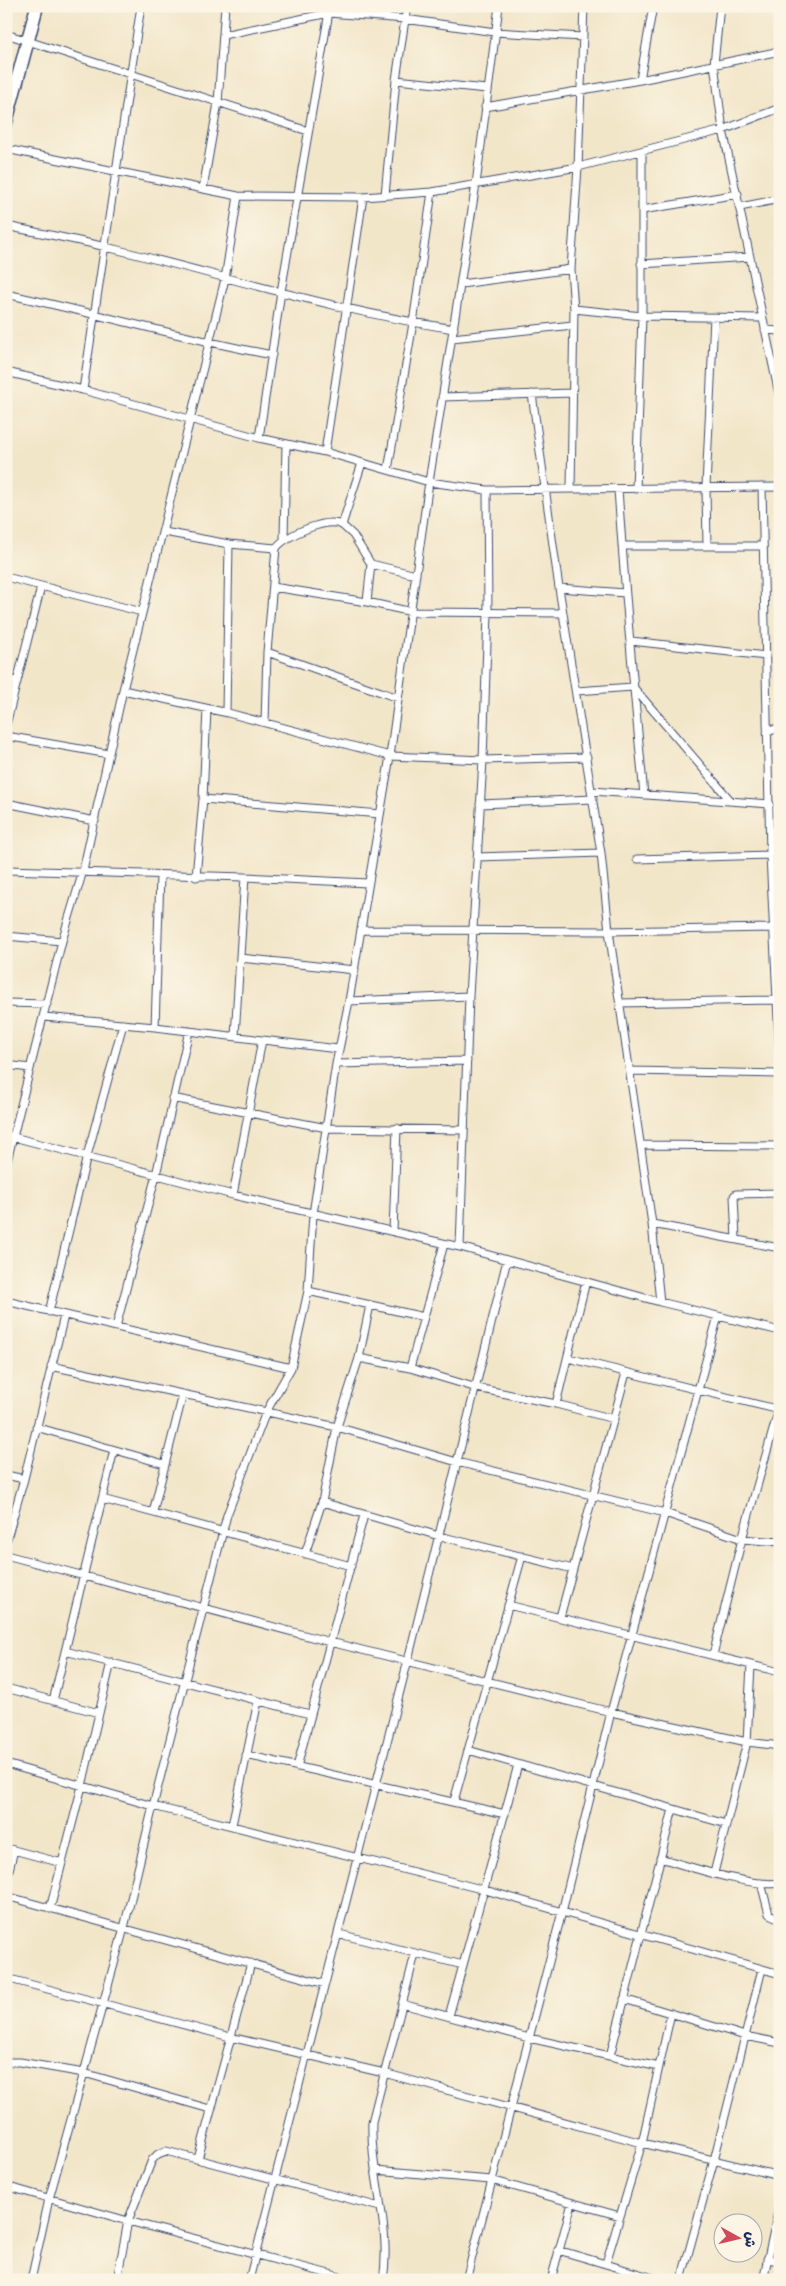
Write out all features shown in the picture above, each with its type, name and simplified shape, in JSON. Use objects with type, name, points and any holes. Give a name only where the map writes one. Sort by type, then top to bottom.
[{"type":"highway","points":[[6,122],[37,6]]},
{"type":"street","points":[[83,390],[141,6]]},
{"type":"street","points":[[203,189],[218,103],[225,6]]},
{"type":"street","points":[[385,195],[396,80],[407,6]]},
{"type":"street","points":[[31,2280],[49,2198],[124,1928],[227,1515],[266,1412],[291,1368],[308,1291],[313,1214],[338,1049],[362,930],[390,756],[429,482],[476,184],[499,6]]},
{"type":"street","points":[[571,488],[574,309],[571,269],[578,168],[584,6]]},
{"type":"street","points":[[640,80],[653,6]]},
{"type":"street","points":[[720,6],[714,64],[723,130],[780,399]]},
{"type":"street","points":[[223,35],[329,10],[495,32],[583,37]]},
{"type":"street","points":[[259,438],[280,292],[329,10]]},
{"type":"street","points":[[6,34],[308,132]]},
{"type":"street","points":[[485,107],[640,80],[780,52]]},
{"type":"street","points":[[396,80],[487,89]]},
{"type":"street","points":[[6,149],[238,196],[363,197],[432,192],[578,168],[723,130],[780,108]]},
{"type":"street","points":[[636,489],[642,316],[642,151]]},
{"type":"street","points":[[388,470],[413,322],[432,192]]},
{"type":"street","points":[[642,210],[738,194]]},
{"type":"street","points":[[6,1165],[9,1136],[30,1068],[62,941],[83,871],[123,690],[164,532],[225,279],[238,196]]},
{"type":"street","points":[[325,452],[363,197]]},
{"type":"street","points":[[740,207],[780,200]]},
{"type":"street","points":[[6,226],[106,247],[280,292],[413,322],[454,329]]},
{"type":"street","points":[[641,264],[750,257]]},
{"type":"street","points":[[461,284],[571,269]]},
{"type":"street","points":[[6,294],[96,313],[209,343],[272,355]]},
{"type":"street","points":[[574,309],[642,316],[762,318]]},
{"type":"street","points":[[706,546],[706,487],[714,317]]},
{"type":"street","points":[[452,338],[573,325]]},
{"type":"street","points":[[765,330],[780,331]]},
{"type":"street","points":[[6,372],[83,390],[259,438],[325,452],[429,482],[487,490],[780,486]]},
{"type":"street","points":[[442,397],[572,393]]},
{"type":"street","points":[[532,394],[559,588],[601,853],[610,931],[652,1224],[660,1302]]},
{"type":"street","points":[[284,539],[286,444]]},
{"type":"street","points":[[342,525],[362,462]]},
{"type":"street","points":[[762,486],[770,855],[780,1061]]},
{"type":"street","points":[[618,489],[633,687],[644,795]]},
{"type":"street","points":[[460,1248],[469,996],[483,760],[488,613],[487,490]]},
{"type":"street","points":[[265,723],[267,652],[276,548],[284,539],[329,522],[337,522],[353,535],[371,564],[367,602]]},
{"type":"street","points":[[164,532],[229,544],[276,548]]},
{"type":"street","points":[[226,712],[229,544]]},
{"type":"street","points":[[622,546],[763,546]]},
{"type":"street","points":[[371,564],[416,575]]},
{"type":"street","points":[[6,577],[142,612]]},
{"type":"street","points":[[6,725],[41,587]]},
{"type":"street","points":[[274,587],[367,602],[412,612],[564,613]]},
{"type":"street","points":[[559,588],[625,592]]},
{"type":"street","points":[[631,641],[766,656]]},
{"type":"street","points":[[267,652],[398,698]]},
{"type":"street","points":[[6,679],[17,682]]},
{"type":"street","points":[[576,691],[633,687]]},
{"type":"street","points":[[633,687],[731,801]]},
{"type":"street","points":[[123,690],[226,712],[390,756],[483,760],[587,757]]},
{"type":"street","points":[[196,877],[203,799],[207,709]]},
{"type":"street","points":[[768,732],[780,727]]},
{"type":"street","points":[[6,736],[109,754]]},
{"type":"street","points":[[592,791],[770,804]]},
{"type":"street","points":[[203,799],[380,814]]},
{"type":"street","points":[[480,804],[593,799]]},
{"type":"street","points":[[6,803],[95,820]]},
{"type":"street","points":[[477,857],[601,853]]},
{"type":"street","points":[[637,859],[770,855]]},
{"type":"street","points":[[6,870],[245,877],[368,884]]},
{"type":"street","points":[[155,1027],[160,876]]},
{"type":"street","points":[[235,1036],[245,877]]},
{"type":"street","points":[[362,930],[610,931],[774,928]]},
{"type":"street","points":[[6,936],[62,941]]},
{"type":"street","points":[[240,958],[354,970]]},
{"type":"street","points":[[349,1001],[469,996]]},
{"type":"street","points":[[620,1003],[776,1000]]},
{"type":"street","points":[[6,1002],[47,1004]]},
{"type":"street","points":[[44,1017],[155,1027],[338,1049]]},
{"type":"street","points":[[49,1312],[87,1156],[123,1024]]},
{"type":"street","points":[[116,1327],[156,1175],[172,1098],[189,1031]]},
{"type":"street","points":[[232,1195],[262,1040]]},
{"type":"street","points":[[336,1064],[467,1062]]},
{"type":"street","points":[[6,1065],[30,1068]]},
{"type":"street","points":[[631,1071],[780,1074]]},
{"type":"street","points":[[172,1098],[327,1128],[464,1130]]},
{"type":"street","points":[[393,1232],[397,1128]]},
{"type":"street","points":[[9,1136],[232,1195],[444,1244],[660,1302],[780,1331]]},
{"type":"street","points":[[641,1145],[780,1146]]},
{"type":"street","points":[[736,1239],[734,1196],[736,1194],[780,1193]]},
{"type":"street","points":[[652,1224],[780,1248]]},
{"type":"street","points":[[410,1368],[444,1244]]},
{"type":"street","points":[[249,2280],[377,1785],[508,1260]]},
{"type":"street","points":[[556,1404],[586,1281]]},
{"type":"street","points":[[308,1291],[424,1317]]},
{"type":"street","points":[[6,1301],[291,1368]]},
{"type":"street","points":[[305,1554],[322,1502],[336,1427],[359,1358],[370,1305]]},
{"type":"street","points":[[6,1542],[24,1479],[64,1316]]},
{"type":"street","points":[[466,2280],[562,1912],[611,1712],[718,1316]]},
{"type":"street","points":[[359,1358],[410,1368],[477,1388],[556,1404],[614,1419]]},
{"type":"street","points":[[568,1358],[779,1410],[742,1539],[713,1655]]},
{"type":"street","points":[[52,1366],[336,1427],[457,1462],[665,1513],[742,1539],[780,1542]]},
{"type":"street","points":[[560,1617],[626,1373]]},
{"type":"street","points":[[154,1512],[182,1394]]},
{"type":"street","points":[[36,1427],[164,1464]]},
{"type":"street","points":[[53,1701],[114,1450]]},
{"type":"street","points":[[6,1475],[24,1479]]},
{"type":"street","points":[[102,1499],[351,1566]]},
{"type":"street","points":[[322,1502],[439,1536],[573,1568]]},
{"type":"street","points":[[297,1767],[364,1515]]},
{"type":"street","points":[[6,1555],[84,1574],[330,1642],[611,1712],[746,1742],[780,1746]]},
{"type":"street","points":[[454,1801],[522,1556]]},
{"type":"street","points":[[508,1605],[780,1672]]},
{"type":"street","points":[[65,1651],[185,1680],[258,1702],[310,1714]]},
{"type":"street","points":[[50,1909],[82,1786],[111,1662]]},
{"type":"street","points":[[714,1873],[746,1742],[751,1665]]},
{"type":"street","points":[[6,1688],[99,1713]]},
{"type":"street","points":[[232,1825],[258,1702]]},
{"type":"street","points":[[468,1750],[726,1824]]},
{"type":"street","points":[[246,1755],[505,1814]]},
{"type":"street","points":[[6,1764],[153,1806],[485,1890],[780,1974]]},
{"type":"street","points":[[449,2016],[518,1765]]},
{"type":"street","points":[[610,2056],[673,1809]]},
{"type":"street","points":[[6,1848],[62,1863]]},
{"type":"street","points":[[6,1882],[14,1850]]},
{"type":"street","points":[[660,1858],[714,1873],[762,1883],[780,1883]]},
{"type":"street","points":[[762,1883],[769,1914],[780,1919]]},
{"type":"street","points":[[6,1896],[325,1984]]},
{"type":"street","points":[[338,1934],[463,1965]]},
{"type":"street","points":[[382,2280],[385,2254],[371,2144],[372,2122],[415,1954]]},
{"type":"street","points":[[198,2159],[210,2109],[251,1964]]},
{"type":"street","points":[[680,2280],[714,2160],[762,1969]]},
{"type":"street","points":[[6,1978],[230,2037],[384,2073],[642,2144],[780,2176]]},
{"type":"street","points":[[624,1999],[745,2036],[780,2043]]},
{"type":"street","points":[[402,2004],[528,2038],[659,2067]]},
{"type":"street","points":[[606,2263],[642,2144],[671,2013]]},
{"type":"street","points":[[7,2064],[20,2062],[84,2073],[210,2109]]},
{"type":"street","points":[[117,2280],[128,2221],[152,2160],[158,2154],[166,2151],[380,2207]]},
{"type":"street","points":[[374,2170],[491,2180],[620,2216]]},
{"type":"street","points":[[6,2186],[128,2221],[352,2280]]},
{"type":"street","points":[[551,2280],[572,2203]]},
{"type":"street","points":[[763,2280],[780,2203]]},
{"type":"street","points":[[558,2250],[660,2280]]},
{"type":"street","points":[[767,2259],[780,2261]]}]
